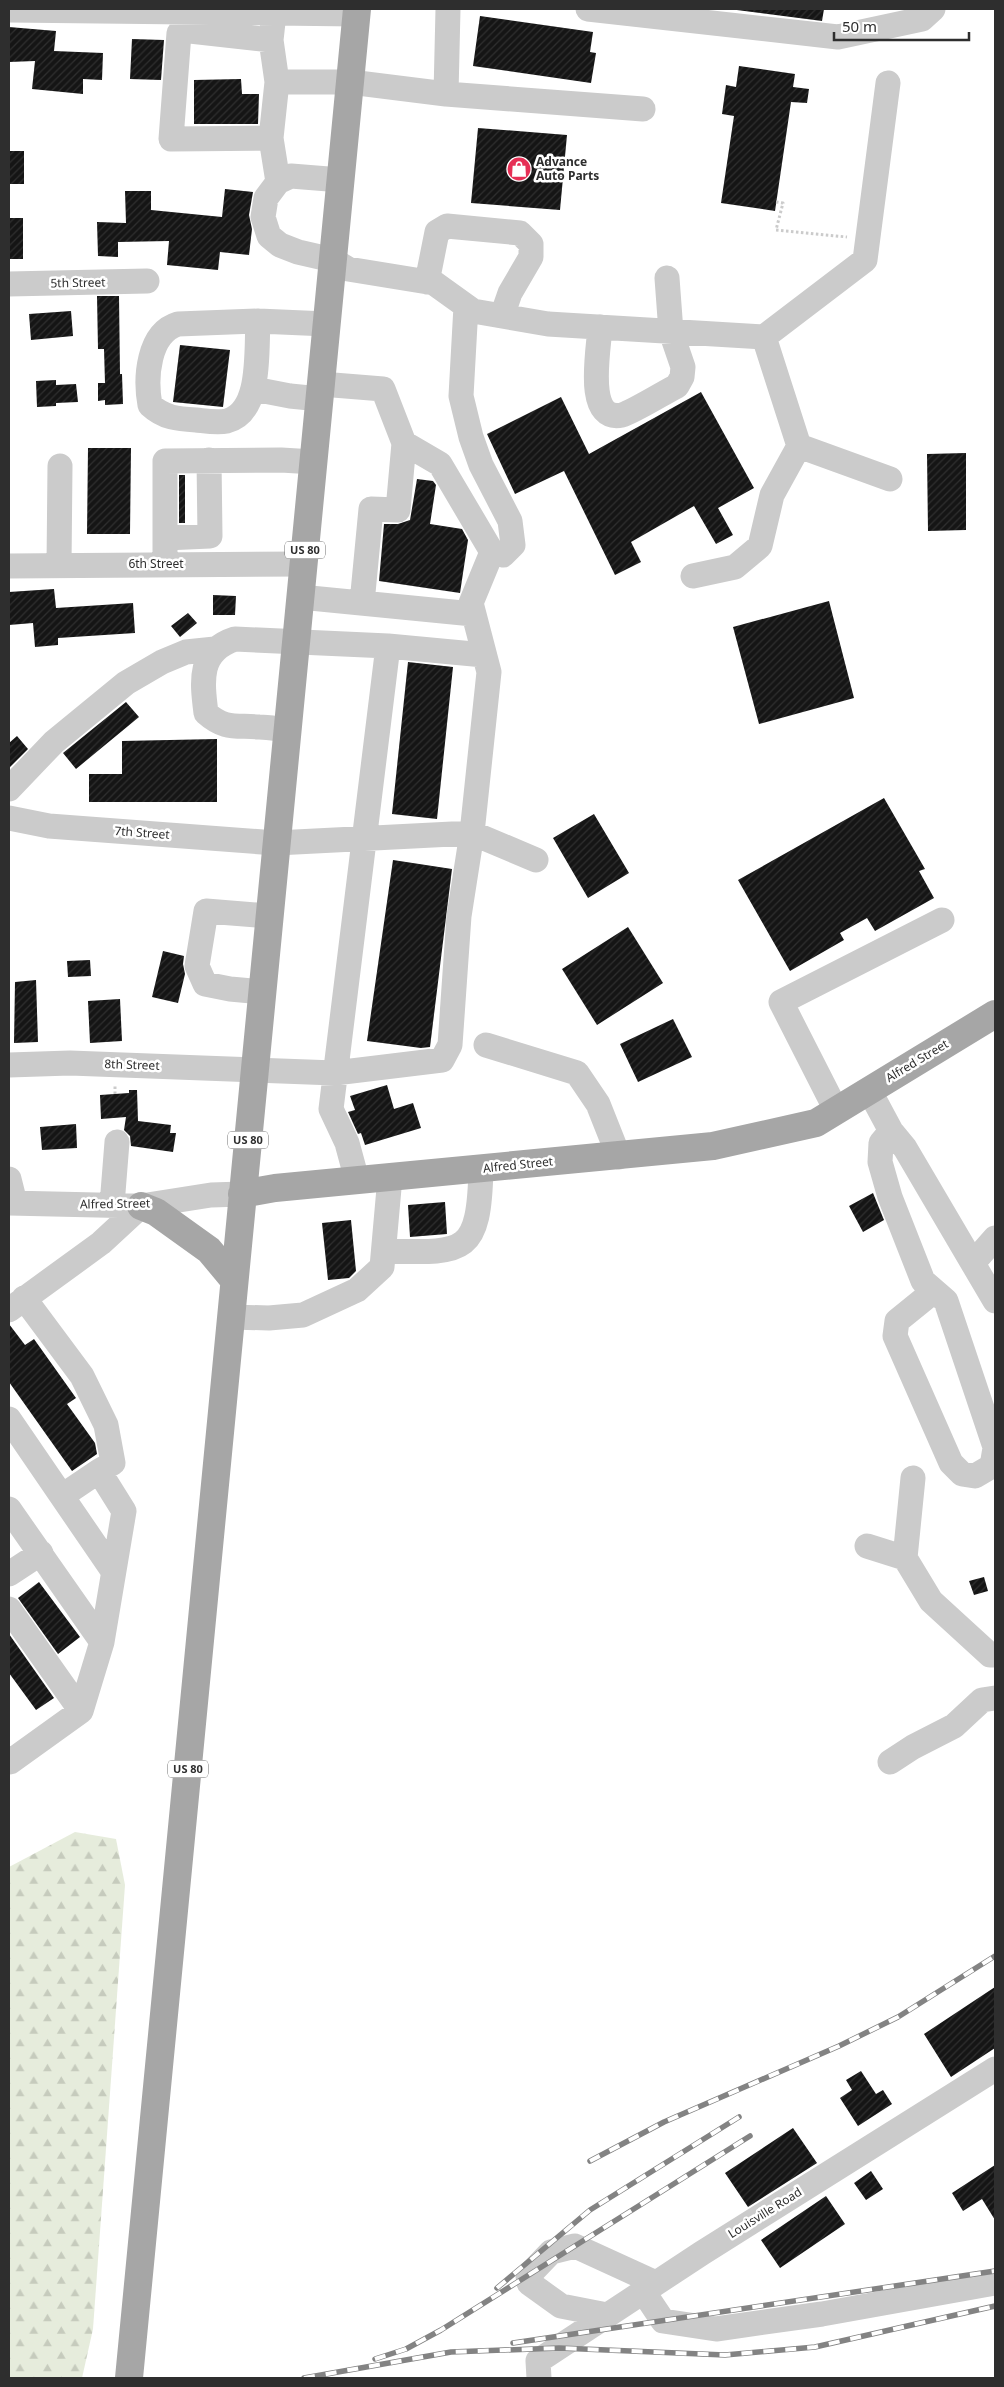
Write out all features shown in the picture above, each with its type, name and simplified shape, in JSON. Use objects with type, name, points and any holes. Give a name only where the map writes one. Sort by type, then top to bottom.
[{"type":"main road","name":"US 80","points":[[129,2378],[357,12]]},
{"type":"main road","name":"Alfred Street","points":[[242,1194],[275,1188],[480,1168],[619,1157],[712,1146],[816,1122],[995,1014]]},
{"type":"main road","points":[[141,1206],[156,1212],[209,1250],[234,1280]]},
{"type":"street","points":[[446,94],[448,9]]},
{"type":"street","points":[[588,9],[838,36],[922,19],[933,9]]},
{"type":"street","points":[[9,10],[193,22],[271,40]]},
{"type":"street","points":[[271,138],[170,139],[179,33],[193,22],[274,13],[357,12]]},
{"type":"street","points":[[274,13],[271,40],[277,82],[271,138],[278,182]]},
{"type":"street","points":[[277,82],[350,82],[446,94],[643,109]]},
{"type":"street","points":[[341,180],[291,176],[278,182],[266,198],[263,217],[269,236],[280,245],[298,252],[334,260],[348,269],[434,283],[473,311],[548,324],[764,336],[865,260],[888,83]]},
{"type":"street","points":[[428,282],[437,232],[447,226],[520,233],[531,244],[531,256],[510,293],[502,316]]},
{"type":"street","points":[[600,328],[596,395],[600,406],[610,414],[622,415],[677,386],[682,377],[683,367],[671,332],[667,278]]},
{"type":"street","name":"5th Street","points":[[9,284],[147,281]]},
{"type":"street","points":[[404,443],[440,464],[492,552],[503,555],[513,544],[510,521],[474,446],[461,396],[466,306]]},
{"type":"street","points":[[258,321],[254,389],[248,406],[240,415],[229,421],[219,422],[165,416],[150,404],[148,395],[152,351],[161,333],[169,327],[178,324],[258,321],[327,324]]},
{"type":"street","points":[[692,576],[735,567],[760,546],[772,495],[799,446],[764,336]]},
{"type":"street","points":[[254,389],[290,396],[321,392],[383,389],[404,443],[398,510],[372,509],[362,603]]},
{"type":"street","points":[[799,446],[890,479]]},
{"type":"street","points":[[165,538],[210,536],[209,460]]},
{"type":"street","points":[[166,564],[165,461],[314,462]]},
{"type":"street","points":[[59,565],[60,466]]},
{"type":"street","points":[[492,552],[470,604],[489,672],[472,833],[536,860]]},
{"type":"street","name":"6th Street","points":[[9,566],[304,564]]},
{"type":"street","points":[[300,598],[473,614]]},
{"type":"street","points":[[9,789],[54,742],[126,683],[162,662],[186,652],[215,649],[235,640],[388,646],[484,656]]},
{"type":"street","points":[[357,1180],[347,1143],[331,1109],[388,646]]},
{"type":"street","points":[[215,649],[206,664],[203,684],[206,713],[214,721],[229,727],[287,730]]},
{"type":"street","name":"7th Street","points":[[9,818],[49,826],[276,843],[472,833]]},
{"type":"street","name":"8th Street","points":[[9,1066],[70,1063],[161,1072],[256,1069],[335,1072],[442,1060],[450,1045],[459,916],[472,833]]},
{"type":"street","points":[[262,992],[205,984],[197,966],[206,911],[269,916]]},
{"type":"street","points":[[836,1110],[781,1002],[942,920]]},
{"type":"street","points":[[486,1045],[577,1074],[598,1104],[619,1157]]},
{"type":"street","points":[[869,1090],[891,1131],[905,1148],[995,1300]]},
{"type":"street","points":[[891,1131],[881,1143],[880,1162],[890,1197],[923,1281],[946,1301],[995,1448],[992,1466],[975,1476],[962,1474],[951,1463],[895,1336],[897,1321],[934,1291]]},
{"type":"street","points":[[112,1205],[117,1142]]},
{"type":"street","points":[[384,1251],[428,1252],[460,1247],[473,1232],[480,1202],[480,1168]]},
{"type":"street","points":[[231,1317],[269,1318],[303,1315],[357,1290],[382,1268],[390,1177]]},
{"type":"street","name":"Alfred Street","points":[[11,1195],[141,1206],[211,1196],[242,1194]]},
{"type":"street","points":[[62,1496],[113,1463],[106,1424],[82,1376],[17,1304],[101,1243],[141,1206]]},
{"type":"street","points":[[973,1263],[995,1238]]},
{"type":"street","points":[[9,1419],[113,1570]]},
{"type":"street","points":[[9,1759],[10,1762],[81,1711],[102,1642],[124,1511],[99,1471]]},
{"type":"street","points":[[913,1478],[905,1558],[931,1601],[994,1660]]},
{"type":"street","points":[[9,1509],[41,1552],[102,1642]]},
{"type":"street","points":[[867,1546],[905,1558]]},
{"type":"street","points":[[9,1574],[41,1552]]},
{"type":"street","points":[[9,1609],[81,1711]]},
{"type":"street","points":[[890,1762],[913,1746],[954,1726],[982,1700],[995,1698]]},
{"type":"street","name":"Louisville Road","points":[[538,2370],[606,2315],[995,2069]]},
{"type":"street","points":[[606,2315],[561,2306],[529,2283],[528,2276],[551,2252],[575,2246],[649,2287],[663,2321],[716,2329],[822,2314],[995,2283]]},
{"type":"path","points":[[776,202],[782,203],[776,230],[868,239]]},
{"type":"green space","points":[[75,1832],[116,1839],[125,1885],[93,2329],[82,2378],[9,2378],[9,1867]]},
{"type":"building","points":[[729,9],[824,9],[822,21]]},
{"type":"building","points":[[480,16],[593,32],[590,52],[596,53],[591,83],[473,66]]},
{"type":"building","points":[[9,27],[56,31],[54,51],[103,53],[102,80],[83,79],[83,94],[32,89],[35,61],[9,62]]},
{"type":"building","points":[[132,39],[164,40],[161,80],[130,79]]},
{"type":"building","points":[[739,66],[795,74],[793,87],[809,89],[807,103],[791,102],[775,211],[721,203],[734,116],[722,114],[726,85],[736,87]]},
{"type":"building","points":[[241,79],[242,94],[259,94],[258,124],[194,124],[194,80]]},
{"type":"building","name":"Advance Auto Parts","points":[[478,128],[567,135],[560,210],[471,203]]},
{"type":"building","points":[[9,151],[24,151],[24,184],[9,184]]},
{"type":"building","points":[[225,189],[253,192],[249,215],[252,229],[249,255],[220,252],[218,270],[167,265],[169,241],[118,242],[118,257],[98,256],[97,222],[126,223],[125,191],[151,191],[151,210],[222,217]]},
{"type":"building","points":[[9,218],[23,218],[23,259],[9,259]]},
{"type":"building","points":[[97,296],[119,296],[120,374],[122,374],[123,404],[105,405],[105,400],[98,401],[98,383],[105,383],[104,349],[98,349]]},
{"type":"building","points":[[71,311],[73,336],[31,340],[29,314]]},
{"type":"building","points":[[180,345],[230,350],[223,407],[173,402]]},
{"type":"building","points":[[56,380],[56,385],[76,384],[78,402],[56,403],[56,406],[37,407],[36,381]]},
{"type":"building","points":[[701,392],[754,488],[718,508],[733,535],[716,544],[694,506],[631,542],[641,562],[615,575],[564,471],[515,494],[487,434],[561,397],[589,454]]},
{"type":"building","points":[[88,448],[131,448],[130,534],[87,534]]},
{"type":"building","points":[[966,453],[966,530],[928,531],[927,454]]},
{"type":"building","points":[[179,475],[185,475],[185,523],[179,523]]},
{"type":"building","points":[[417,479],[433,481],[436,485],[430,524],[462,529],[468,540],[460,593],[379,581],[384,524],[398,524],[410,520]]},
{"type":"building","points":[[54,589],[56,608],[133,603],[135,633],[58,638],[58,645],[35,647],[33,623],[9,625],[9,592]]},
{"type":"building","points":[[213,595],[236,596],[235,615],[213,615]]},
{"type":"building","points":[[829,601],[854,698],[759,724],[733,627]]},
{"type":"building","points":[[188,613],[197,623],[180,637],[171,626]]},
{"type":"building","points":[[408,662],[453,667],[437,819],[392,814]]},
{"type":"building","points":[[126,702],[139,717],[76,769],[63,753]]},
{"type":"building","points":[[17,736],[28,749],[9,768],[9,743]]},
{"type":"building","points":[[217,739],[217,802],[89,802],[89,774],[122,774],[122,741]]},
{"type":"building","points":[[884,798],[925,869],[919,871],[934,898],[875,931],[867,918],[840,933],[844,940],[790,971],[738,880]]},
{"type":"building","points":[[594,814],[629,873],[588,898],[553,838]]},
{"type":"building","points":[[393,860],[452,869],[430,1047],[421,1048],[367,1041]]},
{"type":"building","points":[[628,927],[663,983],[597,1025],[562,969]]},
{"type":"building","points":[[163,951],[184,956],[185,974],[178,1003],[152,997]]},
{"type":"building","points":[[90,960],[91,976],[68,977],[67,961]]},
{"type":"building","points":[[36,980],[38,1042],[14,1043],[15,982]]},
{"type":"building","points":[[120,999],[122,1041],[90,1043],[88,1001]]},
{"type":"building","points":[[673,1019],[692,1057],[638,1082],[620,1044]]},
{"type":"building","points":[[387,1085],[394,1109],[413,1103],[421,1128],[365,1145],[361,1133],[358,1134],[348,1112],[355,1110],[350,1096]]},
{"type":"building","points":[[129,1090],[137,1090],[138,1121],[171,1125],[170,1133],[176,1133],[173,1152],[131,1146],[130,1136],[124,1130],[126,1117],[101,1119],[100,1095],[129,1093]]},
{"type":"building","points":[[76,1124],[77,1148],[42,1150],[40,1127]]},
{"type":"building","points":[[873,1193],[884,1220],[863,1232],[849,1206]]},
{"type":"building","points":[[445,1202],[447,1234],[410,1237],[408,1205]]},
{"type":"building","points":[[351,1220],[356,1271],[349,1278],[328,1280],[322,1223]]},
{"type":"building","points":[[9,1324],[25,1345],[34,1339],[76,1398],[67,1404],[95,1443],[97,1454],[72,1471],[9,1382]]},
{"type":"building","points":[[984,1577],[988,1591],[974,1595],[969,1581]]},
{"type":"building","points":[[39,1582],[80,1637],[58,1654],[18,1598]]},
{"type":"building","points":[[9,1634],[54,1698],[36,1710],[9,1673]]},
{"type":"building","points":[[995,1987],[995,2048],[951,2077],[924,2034]]},
{"type":"building","points":[[861,2071],[876,2094],[883,2090],[892,2104],[858,2126],[840,2098],[852,2090],[846,2080]]},
{"type":"building","points":[[793,2128],[817,2163],[748,2207],[725,2173]]},
{"type":"building","points":[[995,2165],[995,2220],[982,2199],[963,2211],[952,2193]]},
{"type":"building","points":[[871,2171],[883,2189],[866,2200],[854,2183]]},
{"type":"building","points":[[826,2196],[845,2224],[780,2268],[761,2240]]},
{"type":"railway","points":[[590,2161],[664,2122],[839,2046],[898,2017],[995,1956]]},
{"type":"railway","points":[[497,2288],[590,2210],[739,2117]]},
{"type":"railway","points":[[375,2359],[406,2349],[441,2330],[750,2136]]},
{"type":"railway","points":[[513,2343],[995,2271]]},
{"type":"railway","points":[[304,2378],[451,2352],[559,2348],[725,2355],[815,2347],[995,2306]]},
{"type":"place","name":"Advance Auto Parts","points":[[519,169]]}]
